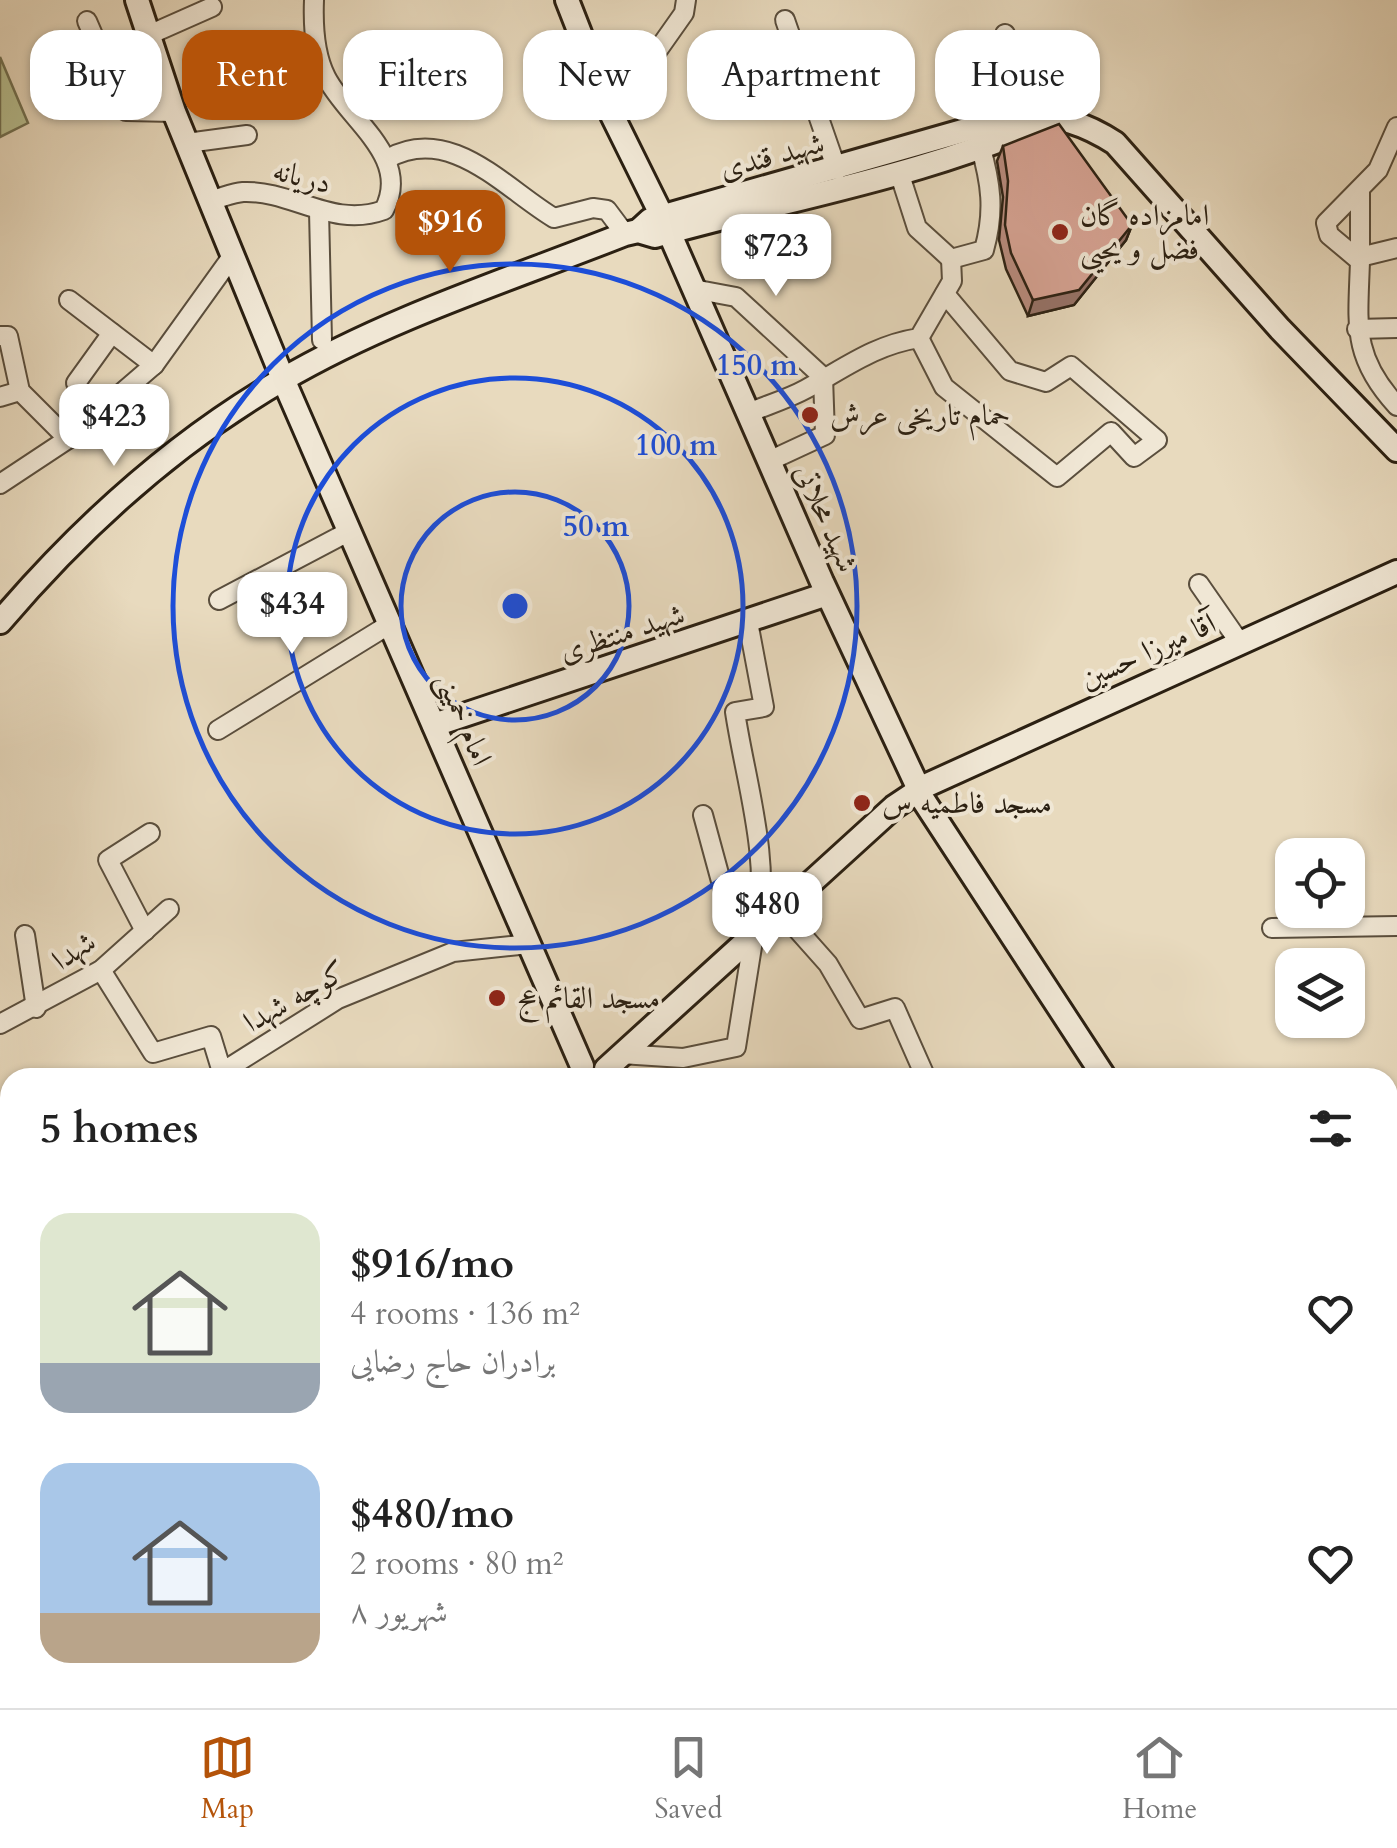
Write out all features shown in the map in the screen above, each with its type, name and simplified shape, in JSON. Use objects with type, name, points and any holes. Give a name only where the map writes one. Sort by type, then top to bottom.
[{"type":"main road","name":"امام خمینی","points":[[137,0],[149,30]]},
{"type":"main road","name":"شهید محلاتی","points":[[567,0],[579,30]]},
{"type":"main road","name":"امام خمینی","points":[[162,71],[174,112],[287,388],[529,944],[597,1068]]},
{"type":"main road","name":"شهید محلاتی","points":[[615,120],[666,224],[914,794],[1098,1068]]},
{"type":"main road","name":"شهید قندی","points":[[632,232],[655,236],[666,224],[1002,120]]},
{"type":"main road","name":"شهید قندی","points":[[666,224],[899,172],[1046,120]]},
{"type":"main road","name":"شهید قندی","points":[[1070,120],[1085,124],[1115,143],[1280,329],[1397,450]]},
{"type":"main road","points":[[0,622],[72,539],[222,418],[287,388],[422,315],[632,232]]},
{"type":"main road","name":"آقا میرزا حسین","points":[[599,1068],[914,794],[1397,572]]},
{"type":"main road","name":"شهید منتظری","points":[[434,725],[827,594]]},
{"type":"street","points":[[314,0],[316,49],[326,77],[387,159],[422,148],[452,152],[476,162],[554,218],[593,208],[607,210],[632,232]]},
{"type":"street","points":[[667,37],[684,13],[686,0]]},
{"type":"street","points":[[160,30],[212,6]]},
{"type":"street","points":[[785,20],[837,170]]},
{"type":"street","points":[[86,21],[90,30]]},
{"type":"street","points":[[162,112],[174,112]]},
{"type":"street","points":[[1360,259],[1329,235],[1326,223],[1378,170],[1397,127]]},
{"type":"street","points":[[187,143],[247,135]]},
{"type":"street","points":[[951,259],[984,250],[991,224],[992,187],[980,145]]},
{"type":"street","name":"دریانه","points":[[211,200],[240,192],[360,218],[384,210],[393,192],[387,159]]},
{"type":"street","points":[[899,172],[917,228],[951,259],[952,281],[919,338]]},
{"type":"street","points":[[1360,190],[1357,329],[1365,363],[1397,406]]},
{"type":"street","points":[[319,210],[322,340]]},
{"type":"street","points":[[1360,259],[1397,248]]},
{"type":"street","points":[[0,484],[68,439],[154,365],[233,255]]},
{"type":"street","points":[[693,289],[736,297],[823,377],[825,436],[769,461]]},
{"type":"street","points":[[919,338],[944,388],[1057,477],[1111,432],[1134,456],[1157,440],[1071,366],[1046,382],[1010,371],[945,294]]},
{"type":"street","points":[[69,300],[154,365]]},
{"type":"street","points":[[1357,329],[1397,328]]},
{"type":"street","points":[[76,383],[112,333]]},
{"type":"street","points":[[0,336],[8,336],[20,391],[68,439]]},
{"type":"street","points":[[748,413],[889,342],[919,338]]},
{"type":"street","points":[[0,398],[20,391]]},
{"type":"street","points":[[219,600],[350,531]]},
{"type":"street","points":[[1199,584],[1240,642]]},
{"type":"street","points":[[606,1068],[683,1058],[736,1046],[762,903],[758,828],[734,712],[764,707],[748,622]]},
{"type":"street","points":[[218,730],[390,624]]},
{"type":"street","points":[[702,815],[728,907],[742,908],[756,933]]},
{"type":"street","points":[[145,930],[108,860],[150,833]]},
{"type":"street","name":"شهدا","points":[[0,1024],[101,970],[169,909]]},
{"type":"street","points":[[780,910],[828,964],[860,1018],[895,1008],[922,1068]]},
{"type":"street","points":[[1272,928],[1397,926]]},
{"type":"street","points":[[25,935],[36,1008]]},
{"type":"street","name":"کوچه شهدا","points":[[228,1068],[338,998],[453,952],[529,944]]},
{"type":"street","name":"کوچه شهدا","points":[[101,970],[153,1054],[211,1036],[221,1068]]},
{"type":"green space","points":[[0,57],[28,123],[0,137]]},
{"type":"building","name":"امامزاده گان فضل و یحیی","points":[[1059,124],[1132,225],[1079,290],[1033,300],[1011,253],[1005,225],[1008,181],[1003,146]]},
{"type":"place","name":"امامزاده گان فضل و یحیی","points":[[1060,232]]},
{"type":"place","name":"حمام تاریخی عرش","points":[[810,415]]},
{"type":"place","name":"مسجد فاطمیه س","points":[[862,803]]},
{"type":"place","name":"مسجد القائم عج","points":[[497,998]]}]
